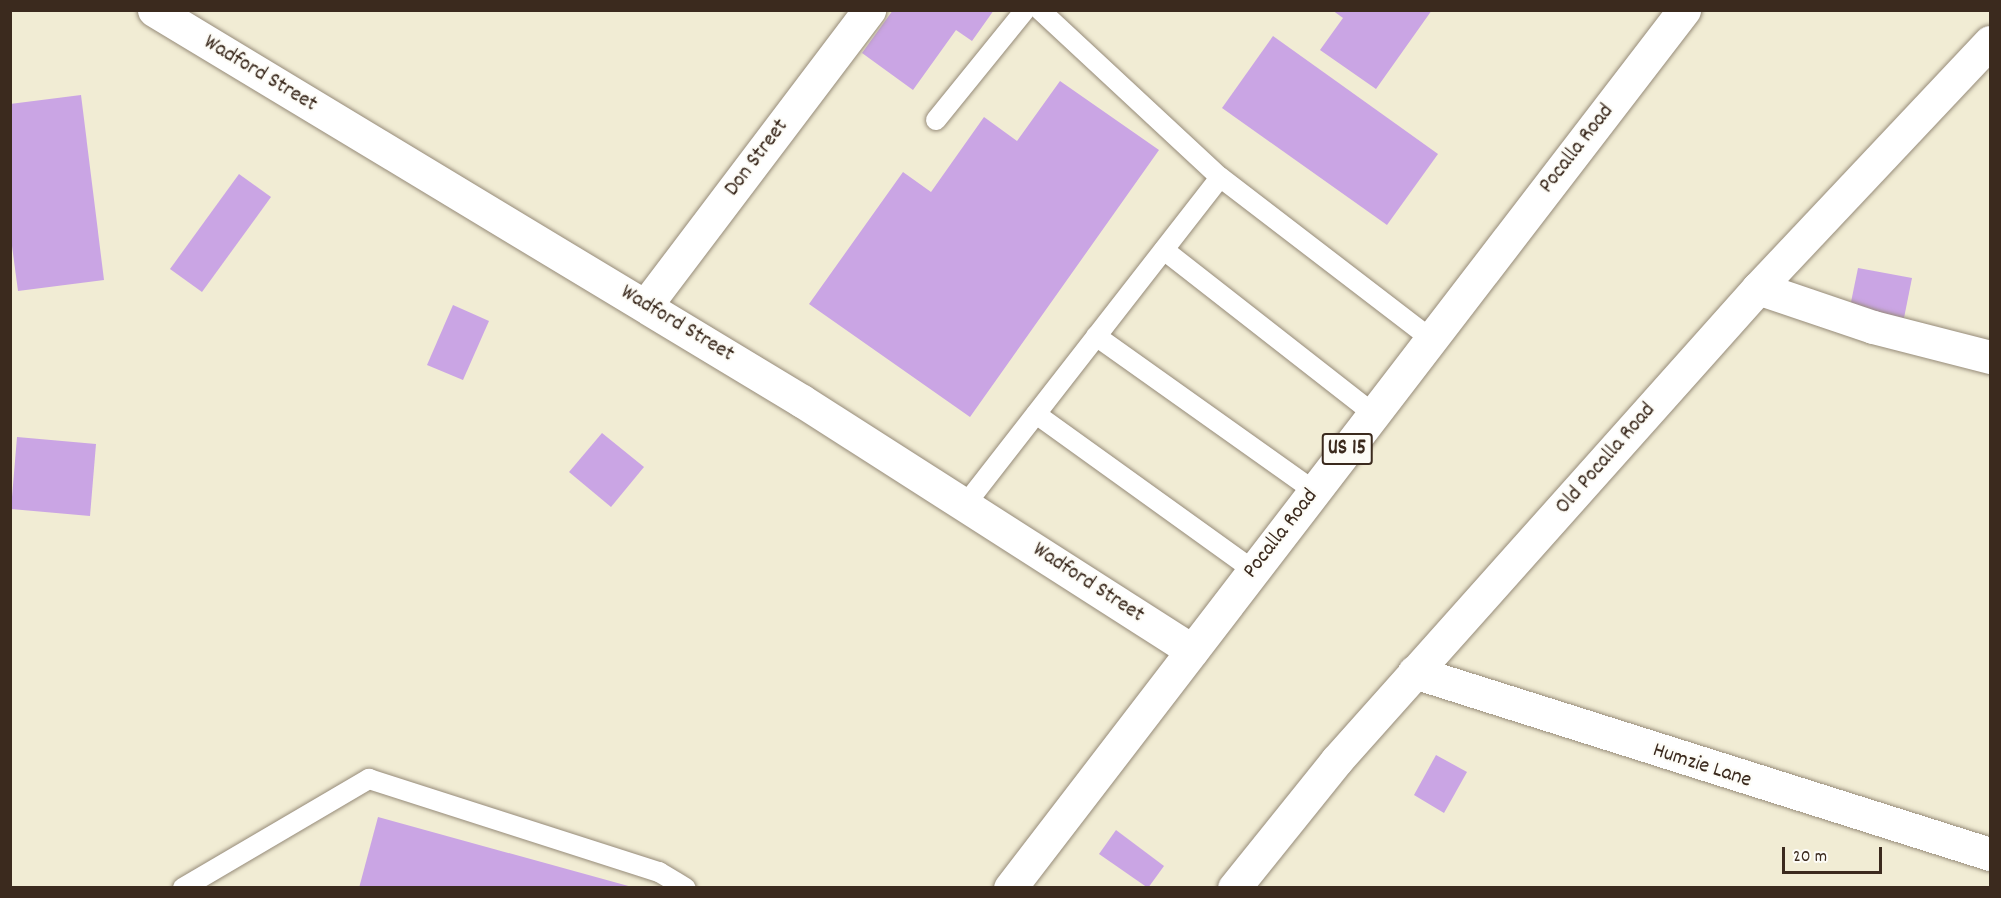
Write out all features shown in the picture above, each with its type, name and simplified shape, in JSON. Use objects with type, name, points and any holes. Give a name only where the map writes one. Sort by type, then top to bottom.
[{"type":"street","name":"Wadford Street","points":[[154,10],[646,305],[1192,650]]},
{"type":"street","name":"Don Street","points":[[646,305],[869,10]]},
{"type":"street","name":"Pocalla Road","points":[[1010,888],[1684,10]]},
{"type":"street","name":"Old Pocalla Road","points":[[1234,888],[1414,672],[1758,288],[1990,42]]},
{"type":"street","points":[[1758,288],[1873,327],[1990,357]]},
{"type":"street","name":"Humzie Lane","points":[[1414,672],[1990,854]]},
{"type":"lane","points":[[936,120],[1025,10]]},
{"type":"lane","points":[[1040,10],[1220,177],[1431,339]]},
{"type":"lane","points":[[965,505],[1220,177]]},
{"type":"lane","points":[[1164,250],[1374,414]]},
{"type":"lane","points":[[1096,336],[1314,491]]},
{"type":"lane","points":[[1036,414],[1253,570]]},
{"type":"lane","points":[[183,888],[369,778],[659,872],[686,888]]},
{"type":"building","points":[[893,10],[994,10],[972,41],[956,30],[913,90],[862,53]]},
{"type":"building","points":[[1332,10],[1432,10],[1376,89],[1320,50],[1343,18]]},
{"type":"building","points":[[1273,36],[1438,154],[1387,225],[1222,108]]},
{"type":"building","points":[[1060,81],[1159,150],[970,417],[809,304],[903,172],[931,192],[984,117],[1017,141]]},
{"type":"building","points":[[81,95],[104,280],[18,291],[10,231],[10,104]]},
{"type":"building","points":[[239,174],[271,197],[202,292],[170,269]]},
{"type":"building","points":[[1858,268],[1912,278],[1904,318],[1850,307]]},
{"type":"building","points":[[453,305],[489,321],[463,380],[427,365]]},
{"type":"building","points":[[602,433],[644,467],[611,507],[569,472]]},
{"type":"building","points":[[17,437],[96,444],[90,516],[11,509]]},
{"type":"building","points":[[1436,755],[1467,772],[1444,813],[1414,795]]},
{"type":"building","points":[[378,817],[632,887],[632,888],[359,888]]},
{"type":"building","points":[[1116,830],[1164,866],[1148,888],[1099,854]]}]
